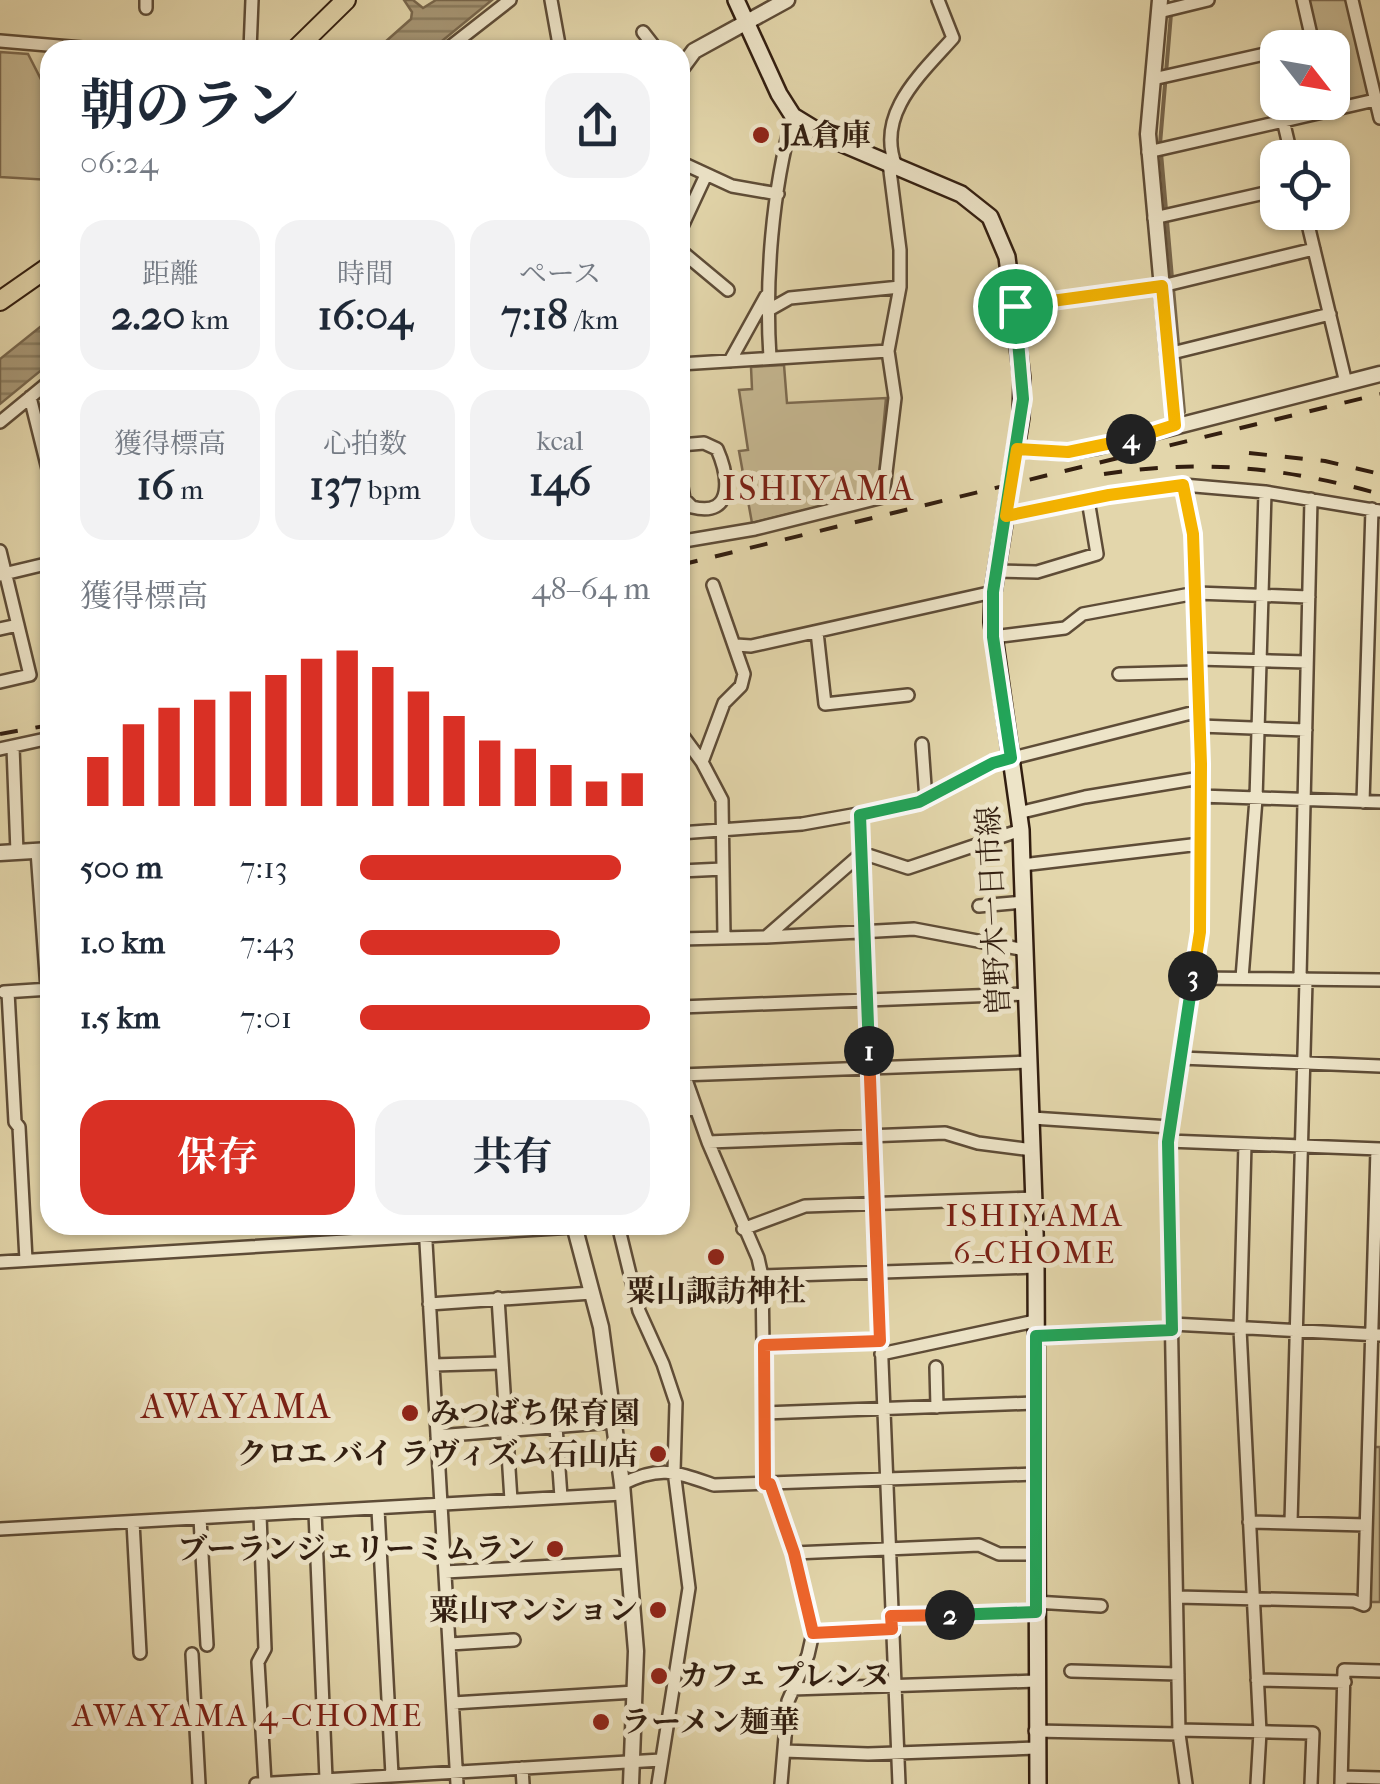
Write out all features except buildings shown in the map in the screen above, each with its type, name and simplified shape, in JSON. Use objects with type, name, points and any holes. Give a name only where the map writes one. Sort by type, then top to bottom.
[{"type":"main road","points":[[305,40],[346,0]]},
{"type":"main road","points":[[736,0],[793,116]]},
{"type":"main road","name":"曽野木一日市線","points":[[793,116],[828,138],[961,194],[990,217],[1007,258],[1015,306],[1023,399],[993,592],[993,637],[1021,830],[1026,950],[1036,1266],[1038,1784]]},
{"type":"main road","points":[[0,301],[40,273]]},
{"type":"street","points":[[250,40],[252,0]]},
{"type":"street","points":[[459,40],[510,0]]},
{"type":"street","points":[[550,0],[558,40]]},
{"type":"street","points":[[690,57],[787,0]]},
{"type":"street","points":[[690,539],[755,529],[883,498],[895,398],[888,351],[900,287],[890,125],[908,89],[954,38],[938,0]]},
{"type":"street","points":[[1175,425],[1148,152],[1153,79],[1160,6],[1208,0]]},
{"type":"street","points":[[1303,0],[1310,30]]},
{"type":"street","points":[[1352,0],[1380,118]]},
{"type":"street","points":[[643,32],[649,40]]},
{"type":"street","points":[[0,40],[40,44]]},
{"type":"street","points":[[1153,79],[1260,55]]},
{"type":"street","points":[[1350,103],[1376,100]]},
{"type":"street","points":[[770,358],[766,296],[781,159],[793,116]]},
{"type":"street","points":[[1148,152],[1283,120],[1288,140]]},
{"type":"street","points":[[690,167],[732,186],[778,194]]},
{"type":"street","points":[[690,209],[706,175]]},
{"type":"street","points":[[1154,218],[1260,194]]},
{"type":"street","points":[[1309,230],[1346,382]]},
{"type":"street","points":[[1015,306],[1162,286],[1314,250]]},
{"type":"street","points":[[690,258],[728,290]]},
{"type":"street","points":[[767,311],[790,298],[900,287]]},
{"type":"street","points":[[730,361],[766,296]]},
{"type":"street","points":[[1168,354],[1330,314]]},
{"type":"street","points":[[690,363],[888,351]]},
{"type":"street","points":[[1017,449],[1068,452],[1380,374]]},
{"type":"street","points":[[0,422],[40,389]]},
{"type":"street","points":[[30,397],[40,437]]},
{"type":"street","points":[[690,444],[704,443],[716,448],[726,492],[724,500],[714,508],[690,505]]},
{"type":"street","points":[[1006,516],[1183,485],[1264,492],[1376,510],[1363,802]]},
{"type":"street","points":[[1183,485],[1193,534],[1196,593],[1200,932],[1168,1142],[1179,1732],[1186,1784]]},
{"type":"street","points":[[1242,978],[1256,799],[1264,492]]},
{"type":"street","points":[[997,571],[1037,572],[1097,554],[1088,500]]},
{"type":"street","points":[[1292,1522],[1311,500]]},
{"type":"street","points":[[0,551],[30,675],[0,682]]},
{"type":"street","points":[[3,574],[40,565]]},
{"type":"street","points":[[702,762],[724,703],[744,681],[736,645],[714,585]]},
{"type":"street","points":[[736,645],[752,646],[993,592]]},
{"type":"street","points":[[993,637],[1066,628],[1083,614],[1196,593],[1309,597]]},
{"type":"street","points":[[0,629],[18,625]]},
{"type":"street","points":[[817,632],[825,704],[908,696]]},
{"type":"street","points":[[1120,674],[1260,660],[1307,662]]},
{"type":"street","points":[[690,832],[802,824],[926,800],[993,763],[1199,711]]},
{"type":"street","points":[[1200,726],[1306,730]]},
{"type":"street","points":[[17,852],[6,748],[40,740]]},
{"type":"street","points":[[922,744],[926,800]]},
{"type":"street","points":[[690,746],[722,800],[724,937]]},
{"type":"street","points":[[1018,813],[1085,796],[1200,778]]},
{"type":"street","points":[[1200,796],[1380,802]]},
{"type":"street","points":[[860,815],[899,1784]]},
{"type":"street","points":[[862,853],[908,868],[1021,830]]},
{"type":"street","points":[[1022,864],[1200,844]]},
{"type":"street","points":[[0,853],[40,850]]},
{"type":"street","points":[[766,937],[862,853]]},
{"type":"street","points":[[690,871],[723,869]]},
{"type":"street","points":[[978,906],[1024,902]]},
{"type":"street","points":[[690,939],[914,929],[1026,950]]},
{"type":"street","points":[[1192,978],[1380,980]]},
{"type":"street","points":[[26,1260],[19,1126],[14,1122],[4,992],[40,990]]},
{"type":"street","points":[[690,1007],[1027,994]]},
{"type":"street","points":[[1181,1058],[1380,1066]]},
{"type":"street","points":[[690,1071],[1030,1062]]},
{"type":"street","points":[[690,1093],[758,1258],[762,1276],[767,1484],[794,1553],[813,1633],[788,1701],[781,1784]]},
{"type":"street","points":[[690,1109],[696,1108]]},
{"type":"street","points":[[1032,1118],[1170,1127]]},
{"type":"street","points":[[708,1142],[946,1133],[978,1143],[1033,1150]]},
{"type":"street","points":[[1168,1142],[1378,1149],[1374,1444],[1364,1604]]},
{"type":"street","points":[[1245,1144],[1240,1330],[1260,1732],[1257,1784]]},
{"type":"street","points":[[743,1229],[804,1206],[1034,1198]]},
{"type":"street","points":[[0,1262],[358,1235]]},
{"type":"street","points":[[425,1235],[456,1778]]},
{"type":"street","points":[[576,1235],[601,1327],[622,1489],[636,1651],[631,1784]]},
{"type":"street","points":[[620,1235],[639,1311],[676,1403],[674,1471],[689,1588],[658,1784]]},
{"type":"street","points":[[762,1276],[1036,1266]]},
{"type":"street","points":[[429,1304],[592,1294]]},
{"type":"street","points":[[498,1298],[511,1500]]},
{"type":"street","points":[[764,1345],[881,1347],[1035,1329],[1172,1327],[1375,1335]]},
{"type":"street","points":[[433,1365],[502,1363]]},
{"type":"street","points":[[936,1367],[937,1407]]},
{"type":"street","points":[[764,1412],[1034,1403]]},
{"type":"street","points":[[437,1436],[614,1422]]},
{"type":"street","points":[[556,1427],[562,1497]]},
{"type":"street","points":[[0,1529],[562,1497],[622,1489],[644,1473],[674,1471],[714,1486],[1035,1474]]},
{"type":"street","points":[[378,1508],[386,1778]]},
{"type":"street","points":[[315,1512],[322,1653],[319,1664],[332,1781]]},
{"type":"street","points":[[260,1515],[265,1649],[258,1662],[265,1783]]},
{"type":"street","points":[[200,1518],[206,1645]]},
{"type":"street","points":[[134,1522],[140,1653]]},
{"type":"street","points":[[1249,1522],[1366,1524]]},
{"type":"street","points":[[794,1553],[979,1544],[998,1554],[1035,1554]]},
{"type":"street","points":[[445,1572],[629,1562]]},
{"type":"street","points":[[1177,1597],[1354,1601],[1380,1606]]},
{"type":"street","points":[[813,1633],[1036,1607],[1101,1606]]},
{"type":"street","points":[[450,1644],[514,1640]]},
{"type":"street","points":[[192,1654],[199,1784]]},
{"type":"street","points":[[1380,1670],[1344,1670],[1342,1780],[1380,1778]]},
{"type":"street","points":[[1070,1671],[1178,1674]]},
{"type":"street","points":[[1257,1680],[1345,1682]]},
{"type":"street","points":[[792,1689],[1036,1681]]},
{"type":"street","points":[[453,1703],[635,1692]]},
{"type":"street","points":[[1036,1731],[1313,1733],[1311,1784]]},
{"type":"street","points":[[784,1751],[898,1753],[1036,1748]]},
{"type":"street","points":[[256,1784],[456,1778],[522,1768],[661,1760]]},
{"type":"street","points":[[522,1768],[523,1784]]},
{"type":"shaded area","points":[[404,0],[413,0],[423,8],[436,0],[492,0],[443,40],[387,40],[411,19],[412,12]]},
{"type":"shaded area","points":[[1307,0],[1347,0],[1369,98],[1350,102],[1350,30],[1314,30]]},
{"type":"shaded area","points":[[0,52],[28,54],[40,77],[40,179],[0,177]]},
{"type":"shaded area","points":[[40,327],[40,371],[0,404],[0,359]]},
{"type":"shaded area","points":[[784,365],[787,403],[886,398],[878,486],[871,494],[752,523],[739,451],[748,450],[739,390],[752,389],[751,367]]},
{"type":"shaded area","points":[[1374,1447],[1380,1447],[1380,1602],[1370,1602]]},
{"type":"waterway","points":[[1160,144],[1171,14]]},
{"type":"waterway","points":[[1161,153],[1172,278]]},
{"type":"waterway","points":[[1173,288],[1184,412]]},
{"type":"railway","points":[[690,563],[1380,394]]},
{"type":"railway","points":[[1249,453],[1325,461],[1380,474]]},
{"type":"railway","points":[[1104,474],[1175,467],[1243,468],[1310,477],[1380,494]]},
{"type":"railway","points":[[0,734],[40,727]]},
{"type":"place","name":"JA倉庫","points":[[761,135]]},
{"type":"place","name":"粟山諏訪神社","points":[[716,1257]]},
{"type":"place","name":"みつばち保育園","points":[[410,1413]]},
{"type":"place","name":"クロエ バイ ラヴィズム石山店","points":[[658,1454]]},
{"type":"place","name":"ブーランジェリーミムラン","points":[[555,1549]]},
{"type":"place","name":"粟山マンション","points":[[658,1610]]},
{"type":"place","name":"カフェ プレンヌ","points":[[659,1676]]},
{"type":"place","name":"ラーメン麺華","points":[[601,1722]]},
{"type":"district","name":"ISHIYAMA","points":[[819,488]]},
{"type":"district","name":"ISHIYAMA 6-CHOME","points":[[1035,1234]]},
{"type":"district","name":"AWAYAMA","points":[[237,1406]]},
{"type":"district","name":"AWAYAMA 4-CHOME","points":[[248,1715]]},
{"type":"route","points":[[1162,286],[1175,425],[1068,452],[1017,449],[1006,516],[1109,495],[1183,485],[1184,488],[1193,534],[1196,593],[1200,932],[1168,1142],[1172,1330],[1036,1336],[1036,1612],[891,1616],[892,1629],[813,1633],[794,1553],[770,1484],[765,1484],[764,1345],[880,1341],[860,815],[926,800],[993,763],[1011,758],[992,622],[993,592],[1022,417],[1015,306],[1162,286]]}]
